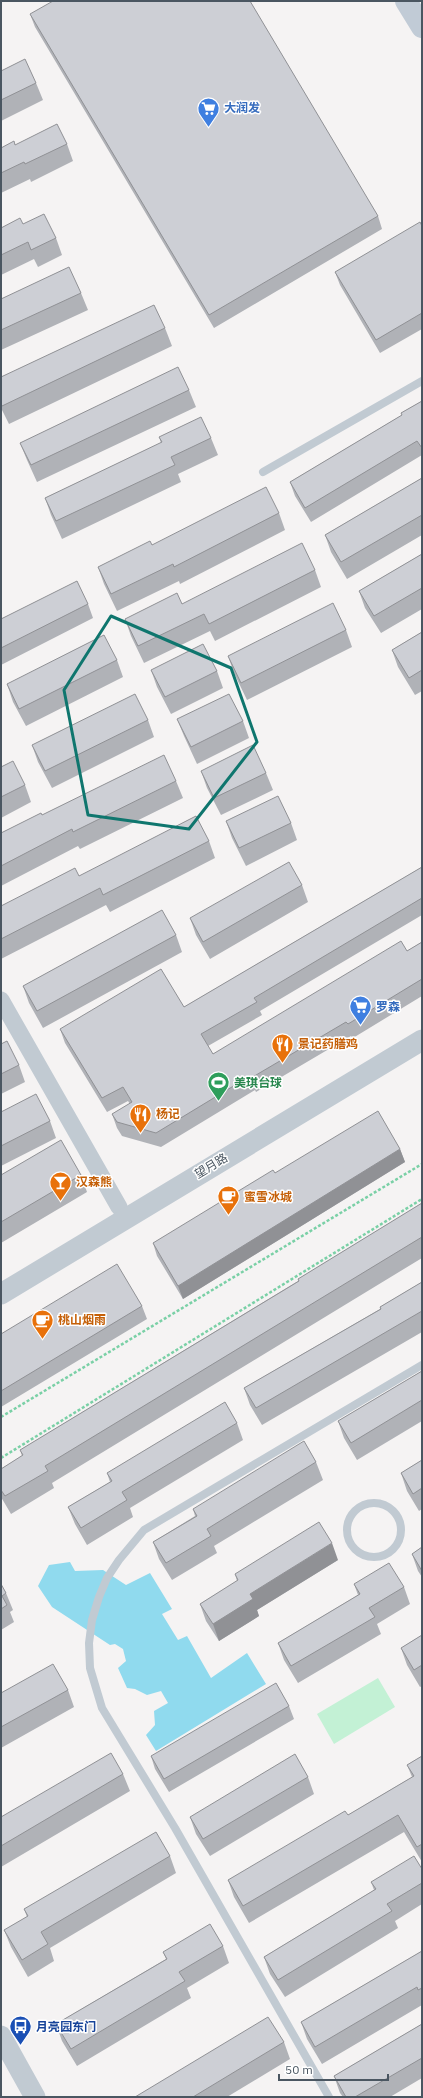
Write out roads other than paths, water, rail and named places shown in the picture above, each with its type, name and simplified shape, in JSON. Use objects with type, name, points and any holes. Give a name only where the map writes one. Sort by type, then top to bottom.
[{"type":"main road","points":[[406,1],[422,27]]},
{"type":"street","points":[[1,1000],[119,1207]]},
{"type":"street","name":"望月路","points":[[1,1277],[422,1025]]},
{"type":"street","name":"望月路","points":[[1,1294],[422,1040]]},
{"type":"street","points":[[1,2036],[35,2097]]},
{"type":"street","points":[[1,2062],[20,2097]]},
{"type":"lane","points":[[263,472],[422,381]]},
{"type":"lane","points":[[329,2097],[175,1828],[102,1708],[90,1668],[88,1643],[99,1597],[107,1578],[118,1560],[144,1530],[422,1365]]},
{"type":"lane","points":[[368,1504],[385,1505],[398,1516],[401,1529],[399,1541],[387,1553],[378,1557],[361,1553],[349,1540],[347,1530],[353,1513],[360,1507],[368,1504]]},
{"type":"water","points":[[70,1562],[75,1571],[103,1570],[126,1585],[150,1573],[172,1609],[162,1614],[178,1640],[187,1636],[211,1678],[247,1653],[266,1684],[156,1751],[146,1735],[155,1725],[154,1711],[168,1703],[161,1691],[147,1695],[135,1689],[127,1688],[118,1668],[126,1661],[123,1649],[115,1644],[110,1645],[52,1607],[38,1586],[49,1565]]},
{"type":"place","name":"大润发","points":[[209,128]]},
{"type":"place","name":"罗森","points":[[360,1026]]},
{"type":"place","name":"景记药膳鸡","points":[[282,1064]]},
{"type":"place","name":"美琪台球","points":[[218,1102]]},
{"type":"place","name":"杨记","points":[[141,1134]]},
{"type":"place","name":"汉森熊","points":[[61,1202]]},
{"type":"place","name":"蜜雪冰城","points":[[228,1216]]},
{"type":"place","name":"桃山烟雨","points":[[43,1340]]},
{"type":"place","name":"月亮园东门","points":[[21,2046]]}]
